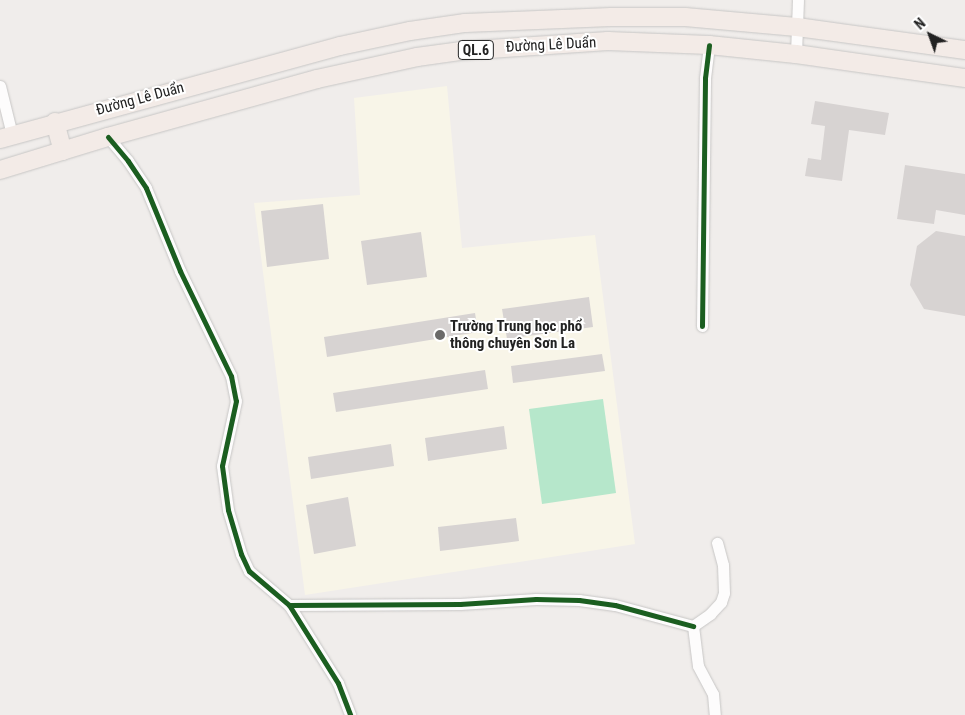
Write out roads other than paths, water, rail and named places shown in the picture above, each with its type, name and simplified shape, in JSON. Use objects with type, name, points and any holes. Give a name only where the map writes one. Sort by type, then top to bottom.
[{"type":"main road","name":"Đường Lê Duẩn","points":[[6,137],[55,122],[340,46],[410,31],[465,23],[611,17],[685,17],[797,27],[965,50]]},
{"type":"main road","name":"Đường Lê Duẩn","points":[[0,170],[108,137],[318,79],[417,57],[460,51],[608,42],[709,45],[796,54],[965,78]]},
{"type":"main road","points":[[55,122],[63,151]]},
{"type":"street","points":[[796,54],[798,0]]},
{"type":"street","points":[[702,326],[705,78],[709,45]]},
{"type":"street","points":[[0,86],[6,137]]},
{"type":"street","points":[[108,137],[128,161],[146,188],[180,271],[230,376],[236,401],[222,466],[232,526],[241,554],[249,571],[289,605],[338,683],[350,715]]},
{"type":"street","points":[[693,626],[710,614],[721,602],[724,593],[723,564],[717,543]]},
{"type":"street","points":[[289,605],[460,604],[536,599],[579,600],[615,605],[693,626]]},
{"type":"street","points":[[693,626],[698,666],[713,694],[715,715]]},
{"type":"place","name":"Trường Trung học phổ thông chuyên Sơn La","points":[[440,335]]}]
